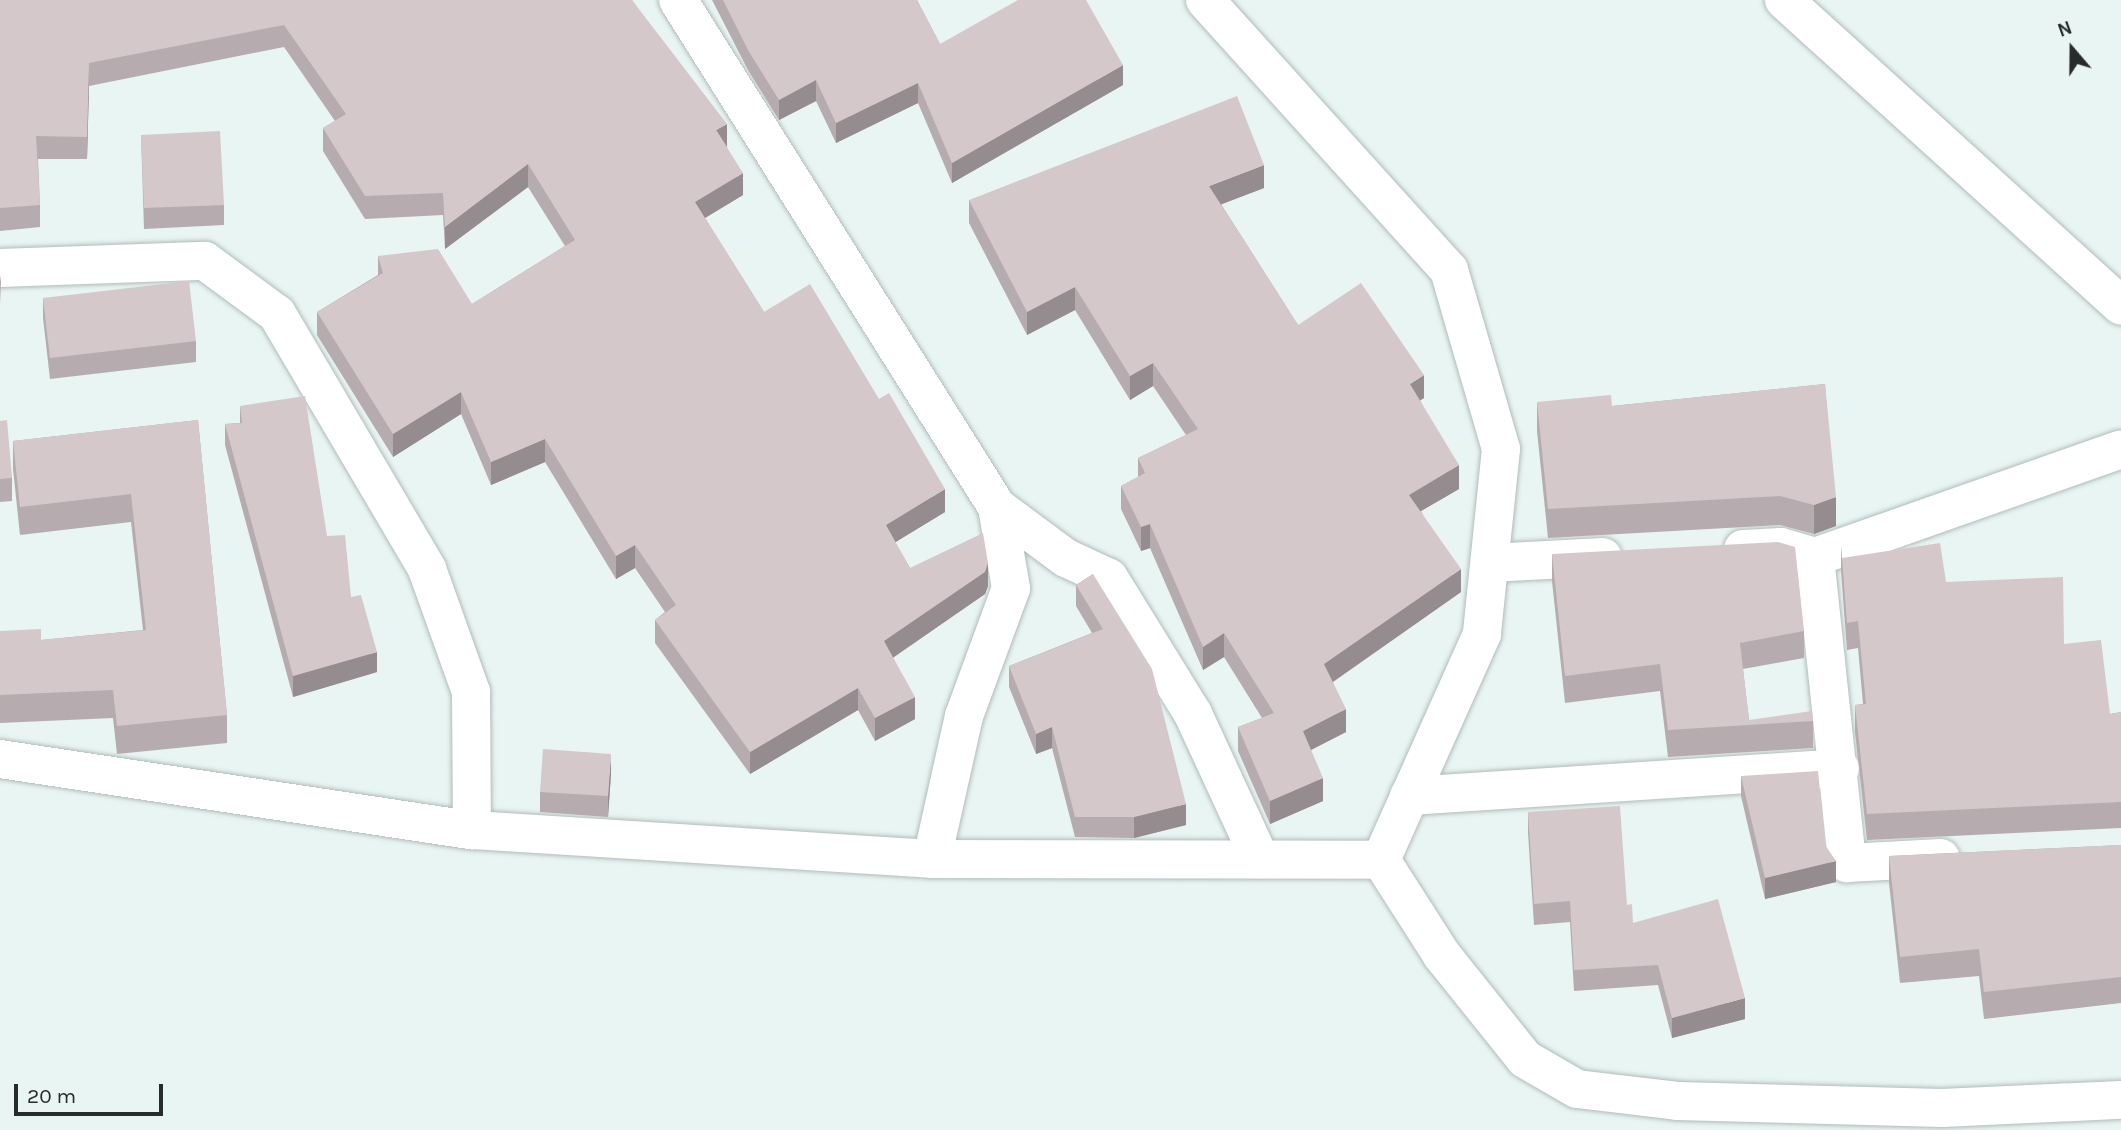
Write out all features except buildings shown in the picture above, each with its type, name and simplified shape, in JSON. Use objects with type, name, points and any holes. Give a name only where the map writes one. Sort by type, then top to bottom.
[{"type":"street","points":[[678,0],[997,507],[1066,558],[1108,578],[1193,714],[1260,859]]},
{"type":"street","points":[[1205,0],[1449,270],[1501,449],[1482,634],[1381,860]]},
{"type":"street","points":[[1784,0],[2121,306]]},
{"type":"street","points":[[0,268],[205,261],[277,314],[426,569],[471,692],[472,830]]},
{"type":"street","points":[[1712,551],[1781,547],[1815,557],[2121,449]]},
{"type":"street","points":[[932,859],[964,716],[1011,588],[997,507]]},
{"type":"street","points":[[1490,563],[1642,554]]},
{"type":"street","points":[[1815,557],[1840,768],[1847,863],[1984,856]]},
{"type":"street","points":[[0,759],[472,830],[932,859],[1381,860]]},
{"type":"street","points":[[1409,796],[1840,768]]},
{"type":"street","points":[[1381,860],[1441,954],[1525,1059],[1577,1088],[1677,1101],[2104,1111]]}]
